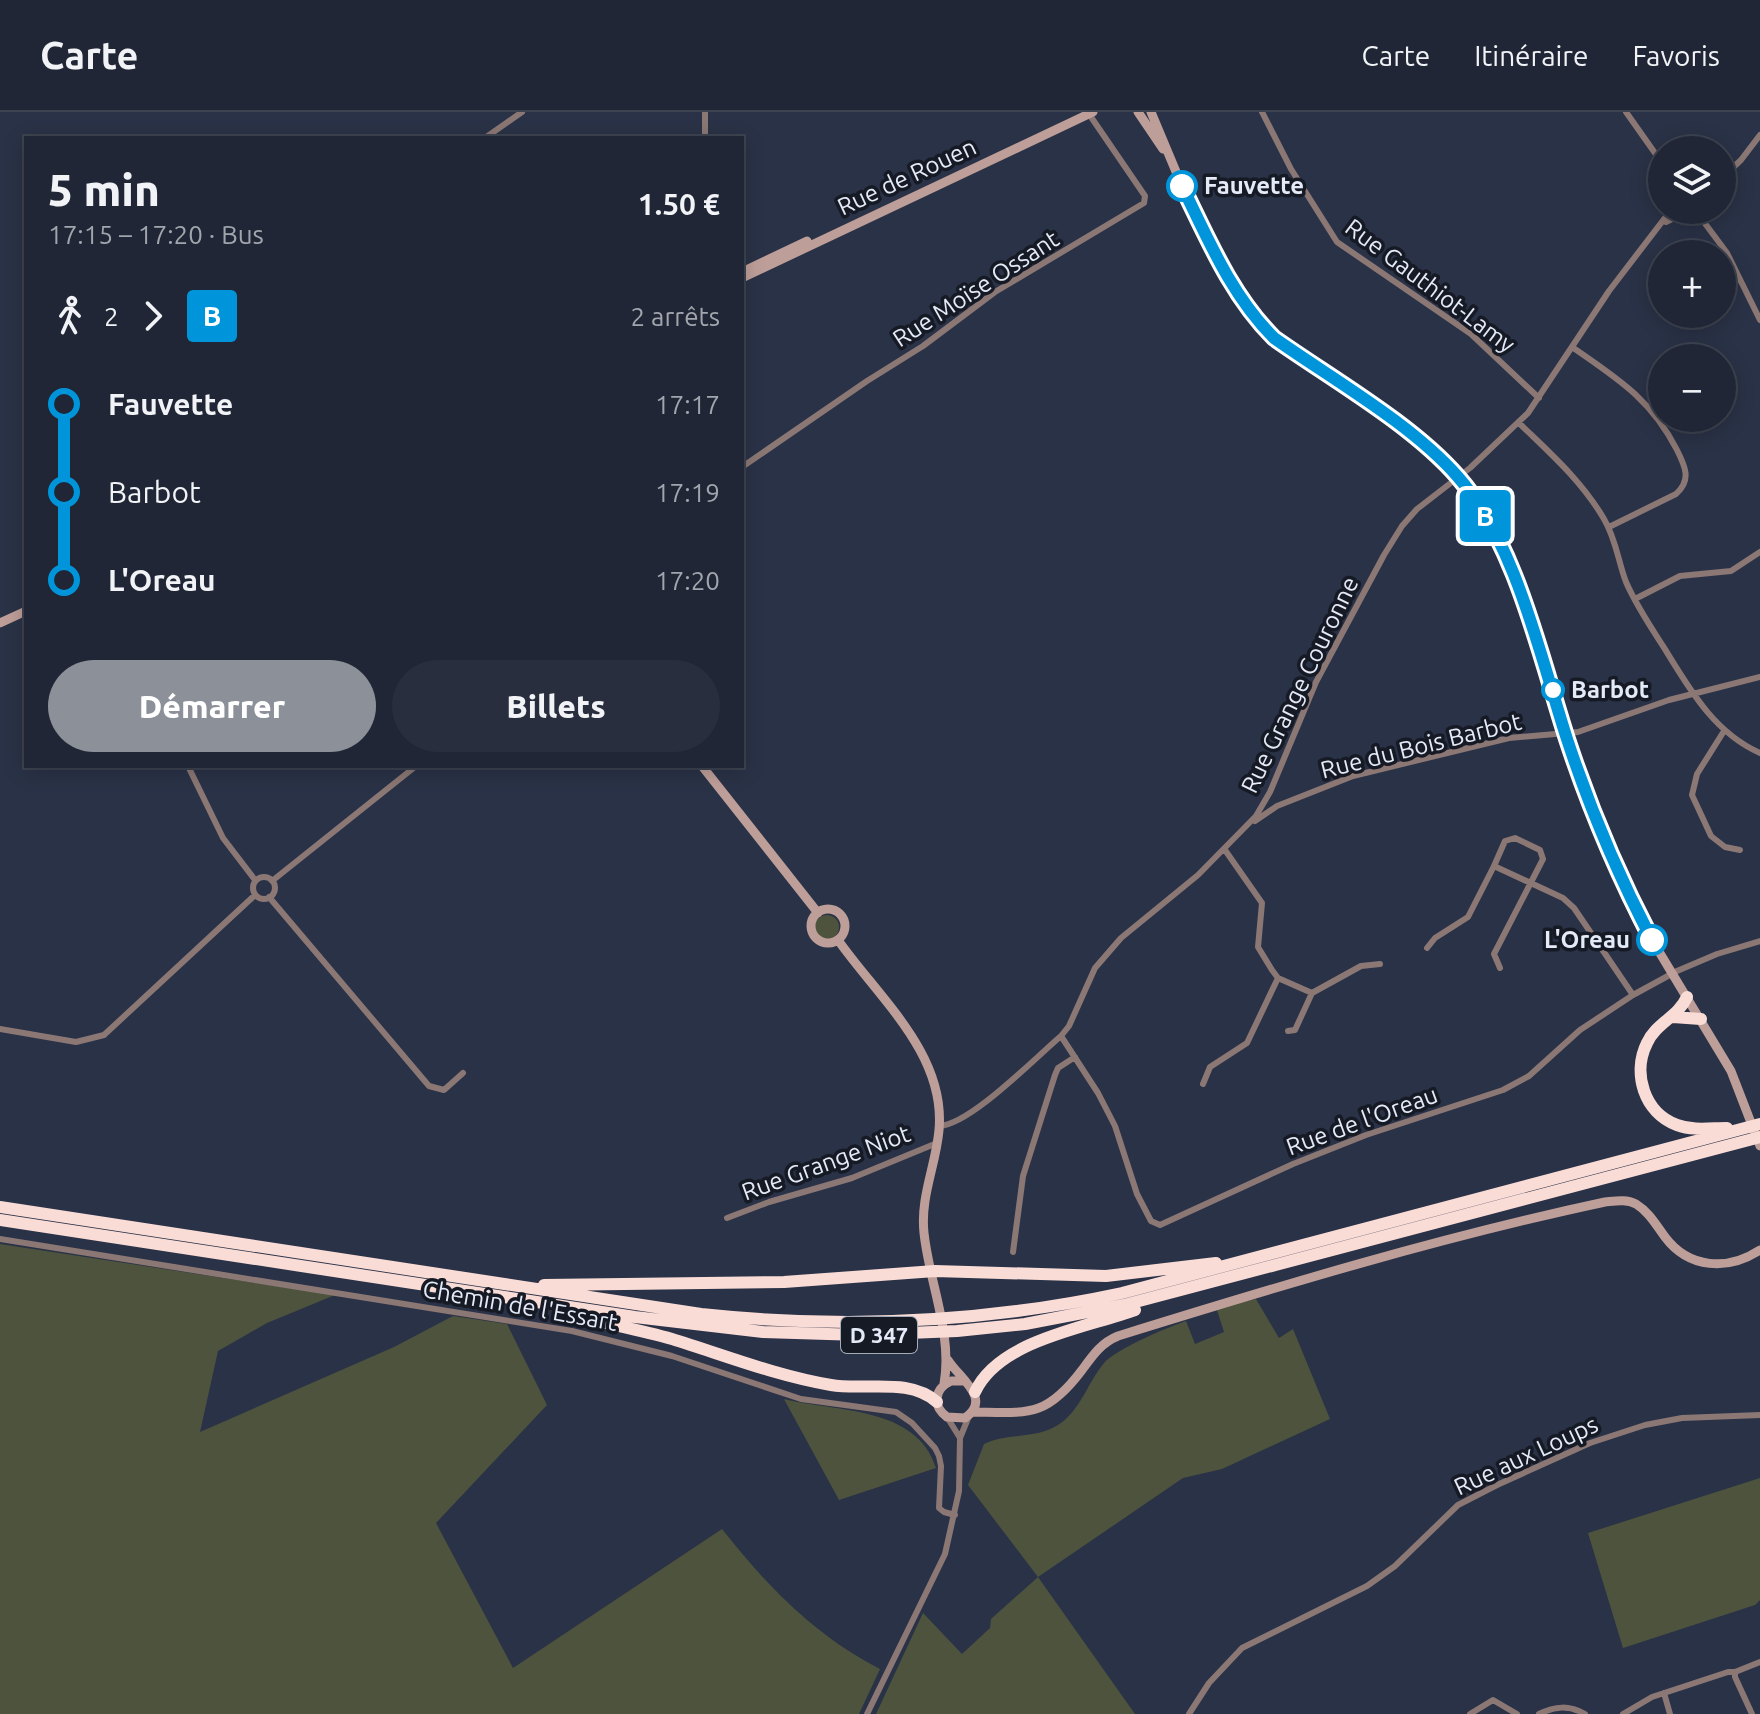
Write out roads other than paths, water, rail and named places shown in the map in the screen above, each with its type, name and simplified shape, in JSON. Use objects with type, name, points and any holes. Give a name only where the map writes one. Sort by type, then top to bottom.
[{"type":"highway","points":[[1687,997],[1673,1017],[1655,1030],[1647,1042],[1640,1071],[1646,1099],[1654,1111],[1679,1126],[1746,1130]]},
{"type":"highway","points":[[1673,1017],[1701,1019]]},
{"type":"highway","name":"D 347","points":[[0,1220],[731,1329],[860,1335],[957,1331],[1025,1324],[1093,1312],[1190,1289],[1746,1130]]},
{"type":"highway","name":"D 347","points":[[0,1207],[732,1317],[796,1322],[892,1322],[1059,1306],[1137,1290],[1746,1130],[1760,1137]]},
{"type":"highway","points":[[513,1286],[784,1282],[930,1271],[1106,1276],[1246,1261]]},
{"type":"highway","points":[[976,1396],[981,1380],[989,1371],[1036,1343],[1190,1289]]},
{"type":"highway","points":[[504,1297],[659,1336],[811,1381],[846,1387],[913,1388],[925,1392],[937,1402]]},
{"type":"street","points":[[488,136],[522,112]]},
{"type":"street","points":[[705,112],[705,136]]},
{"type":"street","points":[[1138,112],[1165,152],[1226,274],[1256,319],[1274,338],[1408,432],[1459,477],[1487,518],[1510,566],[1592,813],[1652,940],[1731,1071],[1760,1146]]},
{"type":"street","points":[[1151,112],[1161,132],[1165,152]]},
{"type":"street","name":"Rue Gauthiot-Lamy","points":[[1262,112],[1291,169],[1337,242],[1471,334],[1539,398]]},
{"type":"street","points":[[1626,112],[1648,143]]},
{"type":"street","name":"Rue de Rouen","points":[[744,277],[1091,113]]},
{"type":"street","name":"Rue Moïse Ossant","points":[[744,466],[923,346],[995,292],[1144,203],[1145,196],[1091,113]]},
{"type":"street","points":[[1736,165],[1760,135]]},
{"type":"street","name":"Rue Grange Couronne","points":[[939,1126],[950,1125],[971,1113],[1061,1036],[1069,1026],[1095,968],[1121,938],[1225,850],[1247,827],[1265,802],[1316,682],[1384,555],[1417,509],[1459,477],[1519,423],[1539,398],[1609,291],[1663,224]]},
{"type":"street","points":[[1703,224],[1727,253],[1760,320]]},
{"type":"street","name":"Rue de Rouen","points":[[744,271],[806,241],[825,237]]},
{"type":"street","points":[[1572,347],[1610,372],[1644,401],[1666,429],[1687,473],[1684,486],[1676,494],[1609,527]]},
{"type":"street","points":[[1519,423],[1571,474],[1609,527],[1626,582],[1693,694],[1724,731],[1760,753]]},
{"type":"street","points":[[1635,599],[1680,576],[1731,571],[1760,552]]},
{"type":"street","points":[[0,623],[24,612]]},
{"type":"street","name":"Rue du Bois Barbot","points":[[1247,827],[1277,806],[1353,776],[1509,738],[1565,734],[1693,694],[1760,677]]},
{"type":"street","points":[[1724,731],[1697,774],[1692,795],[1711,836],[1725,847],[1740,850]]},
{"type":"street","points":[[189,768],[223,838],[255,880],[255,895],[262,899],[269,897],[274,891],[272,881]]},
{"type":"street","points":[[272,881],[413,768]]},
{"type":"street","points":[[704,768],[818,913]]},
{"type":"street","points":[[1265,802],[1277,806]]},
{"type":"street","points":[[1427,948],[1435,938],[1468,917],[1505,841],[1515,838],[1540,850],[1543,859],[1494,954],[1500,968]]},
{"type":"street","points":[[1225,850],[1262,903],[1258,947],[1278,978],[1312,993]]},
{"type":"street","points":[[1494,866],[1563,898],[1574,908],[1633,995]]},
{"type":"street","points":[[255,880],[262,877],[272,881]]},
{"type":"street","points":[[0,1029],[76,1042],[104,1035],[255,895]]},
{"type":"street","points":[[269,897],[429,1086],[444,1090],[463,1073]]},
{"type":"street","points":[[829,909],[843,919],[845,930],[838,940],[825,944],[814,936],[810,926],[818,913],[829,909]]},
{"type":"street","points":[[838,940],[918,1047],[936,1090],[938,1143],[923,1208],[923,1230],[947,1355],[944,1384],[937,1395],[937,1402],[942,1414],[947,1417],[959,1420],[971,1413],[1022,1413],[1044,1407],[1066,1390],[1101,1346],[1118,1336],[1242,1297],[1562,1211],[1614,1201],[1632,1202],[1647,1212],[1673,1247],[1704,1264],[1734,1263],[1760,1245]]},
{"type":"street","name":"Rue de l'Oreau","points":[[1061,1036],[1110,1115],[1137,1194],[1151,1221],[1160,1225],[1293,1164],[1366,1135],[1503,1090],[1529,1076],[1580,1030],[1633,995],[1717,954],[1760,941]]},
{"type":"street","points":[[1288,1031],[1295,1030],[1312,993],[1361,966],[1380,964]]},
{"type":"street","points":[[1203,1084],[1210,1067],[1247,1043],[1278,978]]},
{"type":"street","points":[[1013,1252],[1026,1164],[1058,1068],[1075,1057]]},
{"type":"street","name":"Rue Grange Niot","points":[[727,1218],[769,1202],[852,1178],[938,1143]]},
{"type":"street","name":"Chemin de l'Essart","points":[[0,1239],[572,1331],[658,1351],[801,1399],[896,1412],[912,1423],[935,1448],[941,1466],[939,1508],[955,1515]]},
{"type":"street","points":[[947,1355],[976,1396],[995,1412]]},
{"type":"street","points":[[944,1384],[965,1381]]},
{"type":"street","points":[[867,1714],[940,1567],[955,1515],[961,1472],[960,1438],[976,1396]]},
{"type":"street","name":"Rue aux Loups","points":[[1189,1714],[1209,1683],[1242,1648],[1367,1586],[1395,1566],[1458,1505],[1484,1491],[1590,1443],[1645,1425],[1682,1418],[1760,1415]]},
{"type":"street","points":[[947,1417],[960,1438]]},
{"type":"street","points":[[1623,1714],[1643,1701],[1664,1693],[1760,1662]]},
{"type":"street","points":[[1735,1672],[1752,1714]]},
{"type":"street","points":[[1664,1693],[1670,1714]]},
{"type":"street","points":[[1470,1714],[1493,1700],[1517,1714]]},
{"type":"street","points":[[1539,1714],[1551,1708],[1564,1707],[1585,1714]]},
{"type":"place","name":"Fauvette","points":[[1182,186]]},
{"type":"place","name":"Barbot","points":[[1553,690]]},
{"type":"place","name":"L'Oreau","points":[[1652,940]]}]
